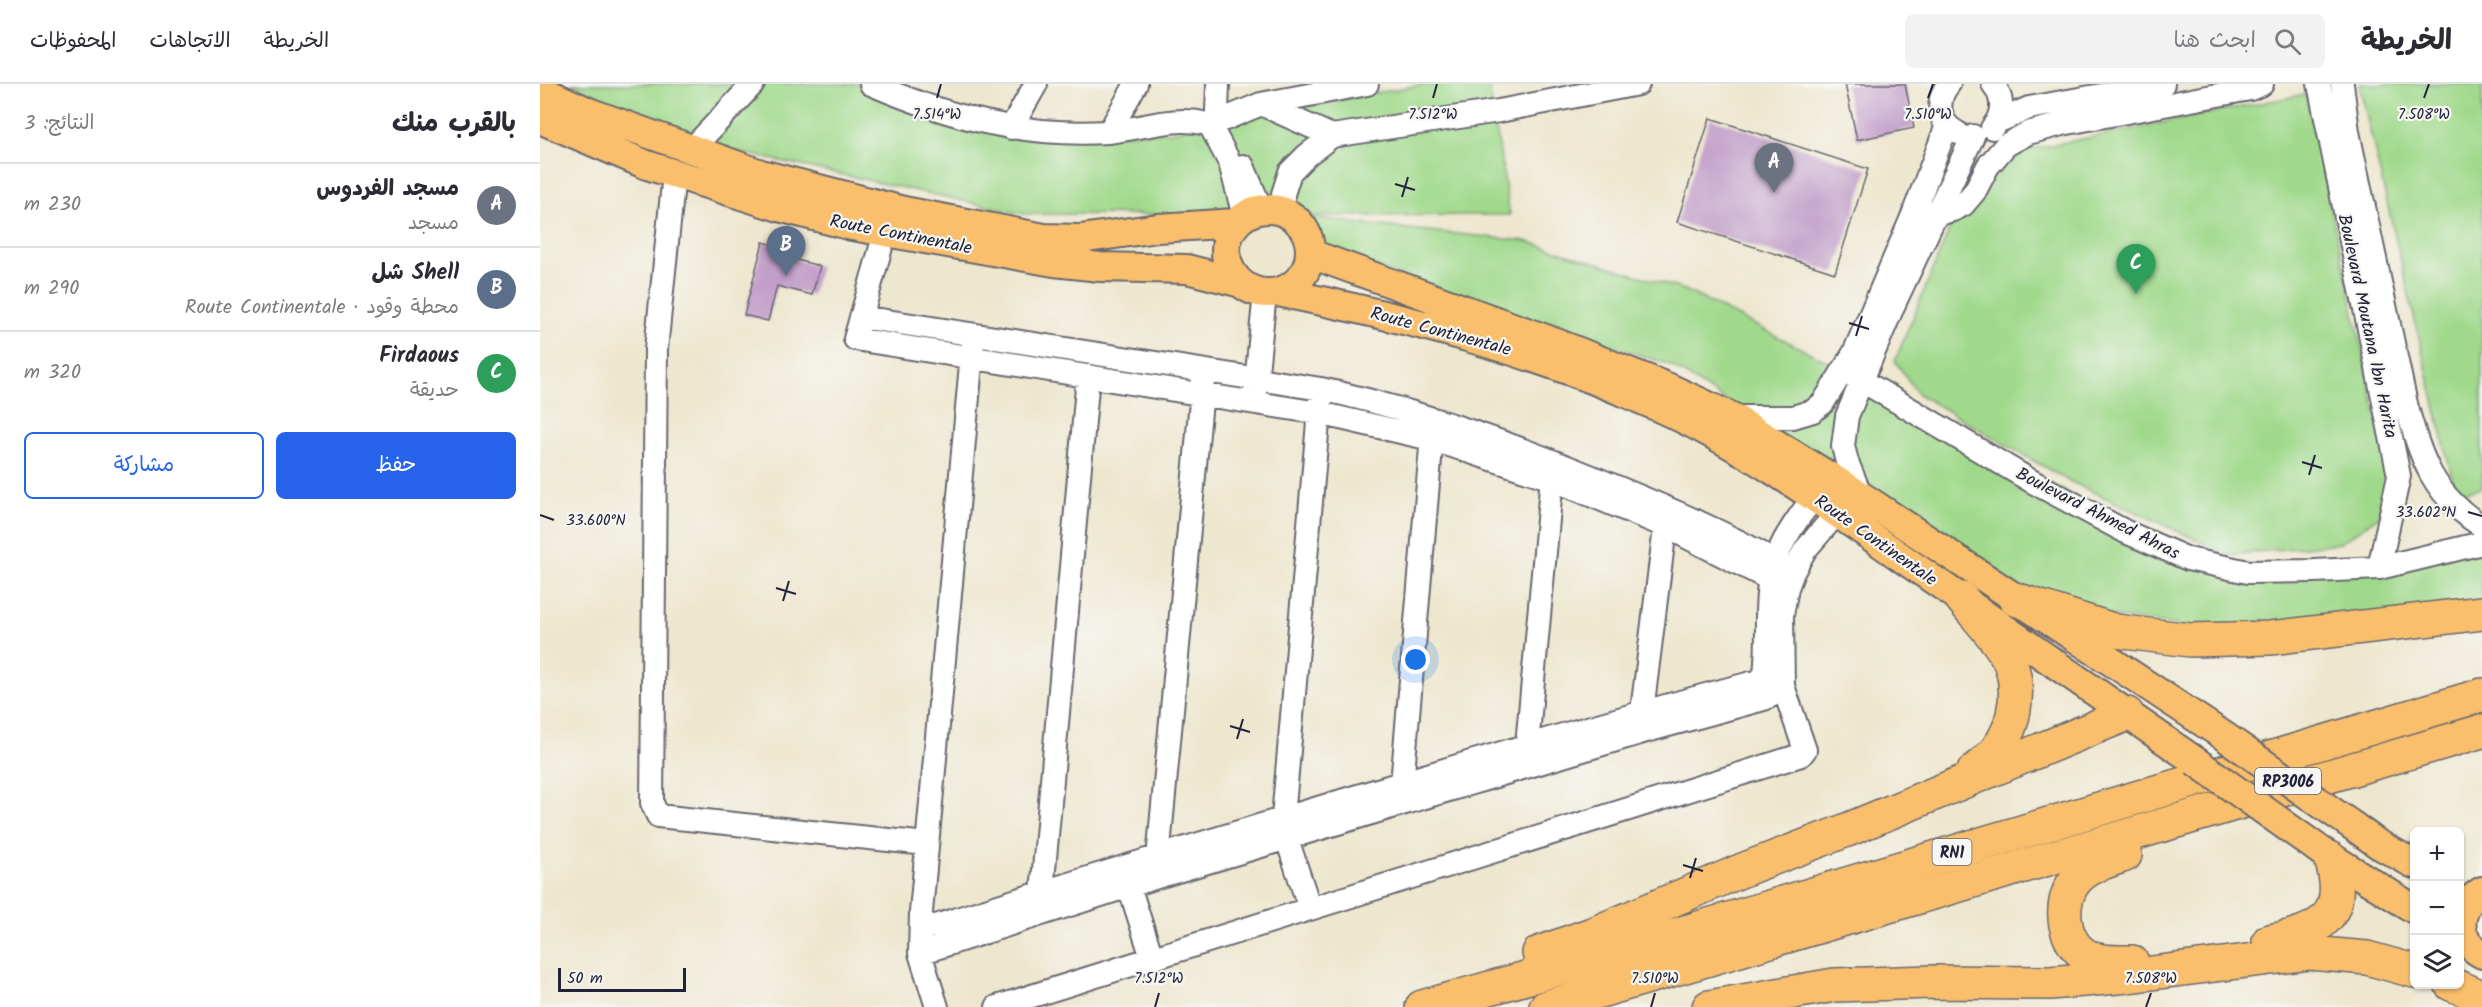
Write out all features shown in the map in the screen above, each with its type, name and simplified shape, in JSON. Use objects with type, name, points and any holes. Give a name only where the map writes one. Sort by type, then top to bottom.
[{"type":"highway","points":[[2015,598],[2116,631],[2190,640],[2270,638],[2482,613]]},
{"type":"highway","points":[[1962,599],[2005,652],[2013,672],[2015,692],[2013,716],[2006,735],[1995,752],[1964,780]]},
{"type":"highway","name":"RN1","points":[[1422,1007],[1608,955],[2482,695]]},
{"type":"highway","points":[[1398,1007],[1436,989],[1594,933],[2127,714]]},
{"type":"highway","name":"RN1","points":[[1546,1007],[2482,731]]},
{"type":"highway","points":[[2162,826],[2152,840],[2090,869],[2075,881],[2066,901],[2065,921],[2077,948],[2084,954],[2103,962],[2129,962],[2226,948],[2306,933],[2324,922],[2334,908],[2338,888],[2324,853]]},
{"type":"highway","points":[[1709,1007],[1834,985],[1932,982],[2050,983],[2310,953],[2367,958],[2410,970]]},
{"type":"highway","points":[[2463,989],[2482,997]]},
{"type":"main road","name":"Route Continentale","points":[[540,90],[591,113],[761,174],[904,211],[1044,238],[1080,239],[1256,215]]},
{"type":"main road","name":"Route Continentale","points":[[540,119],[647,165],[779,207],[885,233],[1054,262],[1100,267],[1187,269],[1261,290],[1372,311],[1507,348],[1659,407],[1702,429],[1827,506],[2324,853],[2410,906]]},
{"type":"main road","points":[[1256,215],[1300,222],[1306,231],[1311,254],[1308,267],[1301,279],[1291,287],[1261,290],[1232,273],[1227,260],[1226,247],[1229,234],[1256,215]]},
{"type":"main road","name":"Route Continentale","points":[[1311,254],[1554,342],[1667,387],[1732,417],[1862,496],[2223,735],[2378,844],[2410,861]]},
{"type":"main road","points":[[2464,879],[2482,884]]},
{"type":"main road","points":[[2469,943],[2461,929],[2461,917],[2464,906],[2482,891]]},
{"type":"street","points":[[692,149],[753,84]]},
{"type":"street","points":[[871,84],[939,111],[1038,132],[1109,132],[1176,120],[1217,122],[1261,104],[1367,84]]},
{"type":"street","points":[[1011,128],[1036,84]]},
{"type":"street","points":[[1109,132],[1136,84]]},
{"type":"street","points":[[1218,84],[1217,122],[1240,159],[1256,215],[1282,194],[1290,172],[1307,155],[1332,136],[1545,93],[1636,84]]},
{"type":"street","points":[[1941,88],[1942,117],[1947,125],[1963,135],[1973,136],[1991,129],[1997,122],[2002,104],[2000,94],[1993,84]]},
{"type":"street","points":[[1997,122],[2030,108],[2163,84]]},
{"type":"street","points":[[1935,215],[1953,210],[1968,200],[1976,191],[1988,166],[2006,145],[2028,133],[2062,124],[2250,89],[2262,84]]},
{"type":"street","name":"Boulevard Moutana Ibn Harita","points":[[2319,84],[2398,476],[2379,567]]},
{"type":"street","name":"Boulevard Moutana Ibn Harita","points":[[2342,84],[2348,132],[2416,443],[2435,484],[2451,503],[2482,526]]},
{"type":"street","points":[[1261,104],[1332,136]]},
{"type":"street","points":[[1732,417],[1784,418],[1813,411],[1823,403],[1854,353],[1914,215],[1947,125]]},
{"type":"street","points":[[1862,496],[1847,462],[1843,436],[1847,416],[1864,381],[1894,304],[1973,136]]},
{"type":"street","points":[[674,174],[656,349],[652,802],[657,816],[927,844]]},
{"type":"street","points":[[885,233],[855,339],[1254,403],[1432,428]]},
{"type":"street","points":[[1254,403],[1261,290]]},
{"type":"street","points":[[861,317],[1321,389],[1378,401],[1432,428],[1553,470],[1666,517],[1781,575]]},
{"type":"street","points":[[937,1007],[920,953],[921,912],[974,335]]},
{"type":"street","name":"Boulevard Ahmed Ahras","points":[[1844,370],[2033,482],[2126,532],[2188,559],[2248,572],[2379,567],[2482,543]]},
{"type":"street","points":[[1158,866],[1204,371]]},
{"type":"street","points":[[1043,902],[1088,376]]},
{"type":"street","points":[[1310,909],[1286,828],[1321,389]]},
{"type":"street","points":[[1401,806],[1401,783],[1432,428]]},
{"type":"street","points":[[1528,768],[1527,745],[1553,470]]},
{"type":"street","points":[[997,1007],[1801,755],[1805,750],[1774,680],[1765,602],[1781,575],[1785,538],[1810,503],[1827,506]]},
{"type":"street","points":[[1643,721],[1666,517]]},
{"type":"street","points":[[1286,828],[1401,806],[1528,768],[1643,721],[1759,681],[1774,680]]},
{"type":"street","points":[[920,953],[1043,902],[1286,828],[1401,783],[1527,745],[1643,721]]},
{"type":"street","points":[[922,920],[928,926],[936,927],[1043,902],[1129,886],[1158,866]]},
{"type":"street","points":[[1129,886],[1152,958]]},
{"type":"green space","points":[[571,84],[869,84],[1022,139],[1170,132],[1425,84],[1487,84],[1510,215],[1302,216],[1526,241],[1685,290],[1844,370],[2188,559],[2314,571],[2482,543],[2482,608],[2270,638],[2027,605],[1747,414],[1670,365],[1549,325],[1522,319],[1294,239],[1293,230],[1285,215],[1023,214],[706,145]]},
{"type":"green space","points":[[2359,84],[2482,84],[2482,488],[2456,494]]},
{"type":"green space","points":[[2306,94],[2388,468],[2381,515],[2340,543],[2229,555],[2067,480],[1918,394],[1895,361],[1950,228],[1973,204],[2002,155]]},
{"type":"building","points":[[1845,84],[1905,84],[1914,128],[1857,140]]},
{"type":"building","points":[[1710,118],[1868,169],[1835,273],[1677,222]]},
{"type":"building","points":[[763,242],[788,249],[785,257],[820,266],[812,295],[777,286],[768,321],[744,315]]},
{"type":"place","name":"مسجد الفردوس","points":[[1774,193]]},
{"type":"place","name":"Shell شل","points":[[786,276]]},
{"type":"place","name":"Firdaous","points":[[2136,294]]}]
